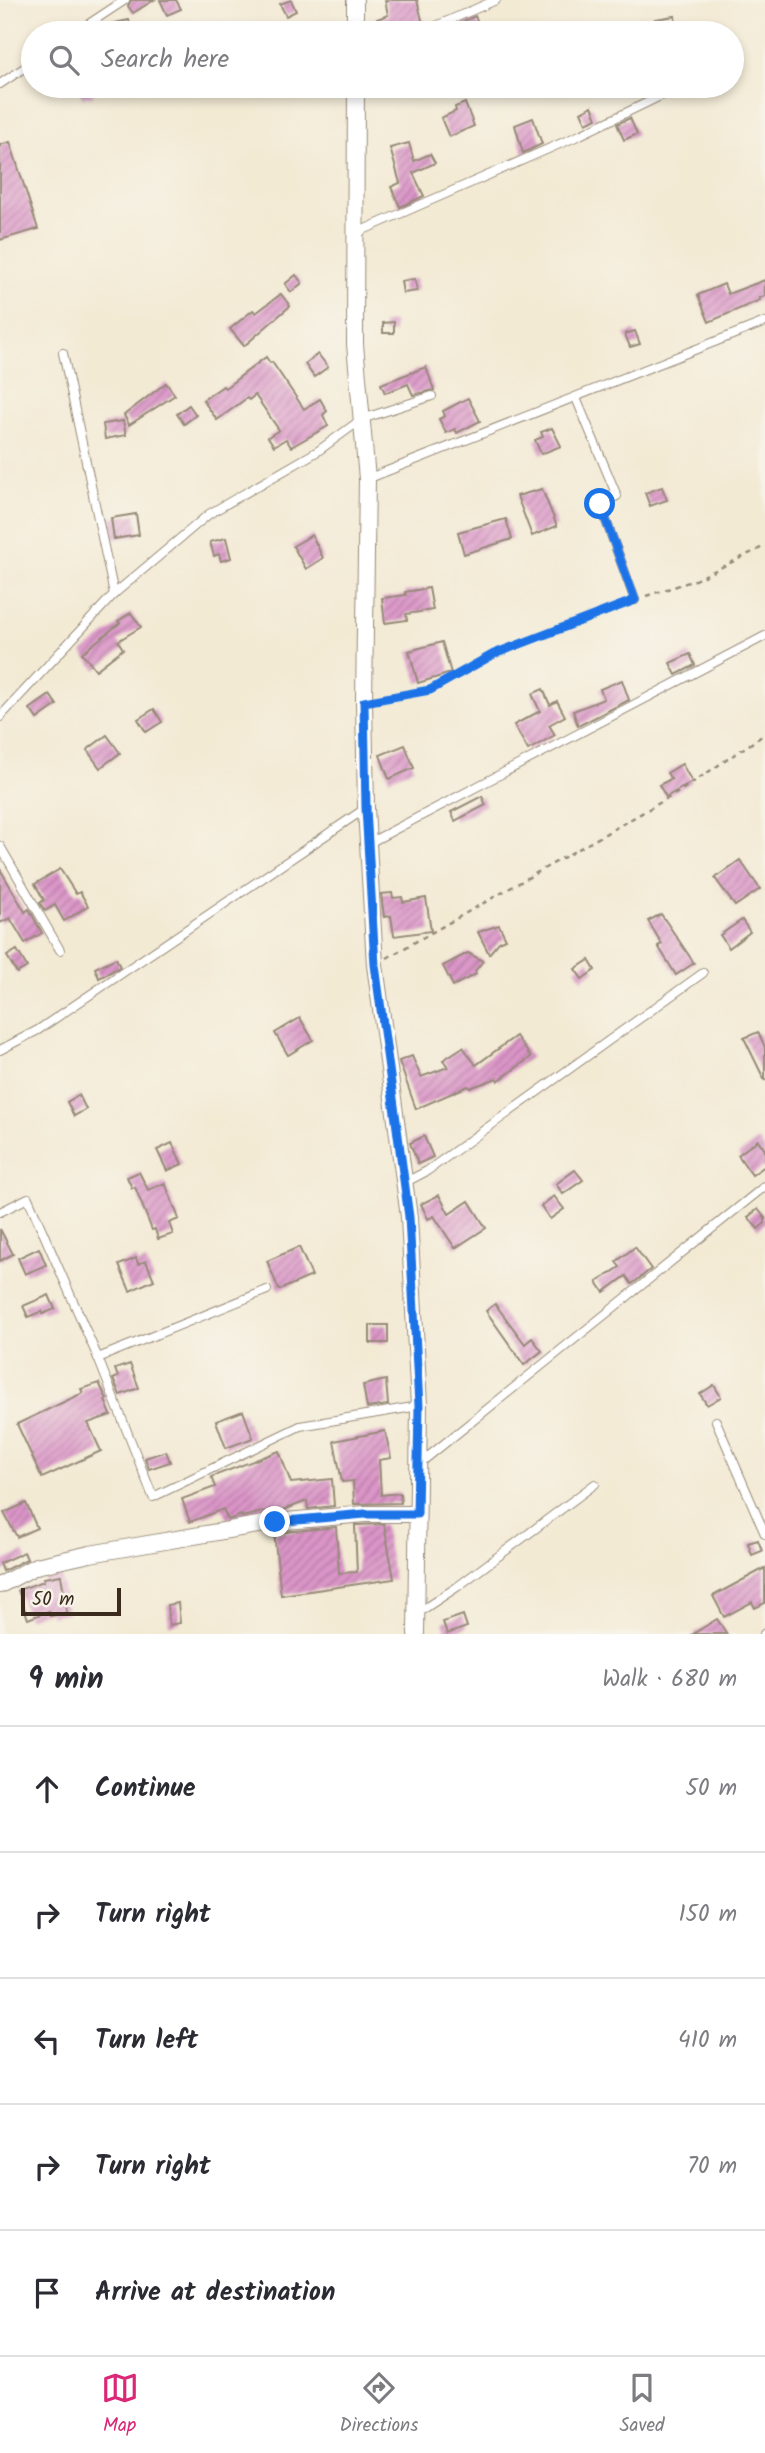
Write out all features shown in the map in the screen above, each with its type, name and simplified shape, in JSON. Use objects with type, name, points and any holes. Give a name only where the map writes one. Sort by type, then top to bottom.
[{"type":"street","points":[[355,0],[355,21]]},
{"type":"street","points":[[356,98],[355,344],[367,479],[364,702],[366,808],[375,965],[409,1217],[419,1406],[416,1634]]},
{"type":"street","points":[[0,1586],[36,1566],[275,1522],[365,1514],[417,1514]]},
{"type":"lane","points":[[93,21],[125,0]]},
{"type":"lane","points":[[448,21],[496,0]]},
{"type":"lane","points":[[0,84],[21,70]]},
{"type":"lane","points":[[354,234],[580,135],[656,98]]},
{"type":"lane","points":[[367,479],[764,325]]},
{"type":"lane","points":[[63,353],[114,594]]},
{"type":"lane","points":[[0,717],[114,594],[209,513],[318,451],[362,419],[432,396]]},
{"type":"lane","points":[[576,398],[617,496],[600,504],[635,600]]},
{"type":"lane","points":[[369,843],[765,636]]},
{"type":"lane","points":[[0,1051],[38,1030],[366,808]]},
{"type":"lane","points":[[0,846],[60,950]]},
{"type":"lane","points":[[404,1182],[427,1171],[703,973]]},
{"type":"lane","points":[[419,1464],[765,1186]]},
{"type":"lane","points":[[0,1212],[28,1198],[98,1358],[153,1497],[300,1426],[419,1406]]},
{"type":"lane","points":[[98,1358],[267,1290]]},
{"type":"lane","points":[[716,1421],[765,1534]]},
{"type":"lane","points":[[416,1614],[457,1587],[595,1483]]},
{"type":"path","points":[[364,702],[430,690],[494,654],[695,580],[765,546]]},
{"type":"path","points":[[375,965],[677,793],[765,734]]},
{"type":"building","points":[[131,0],[154,0],[133,13],[128,6]]},
{"type":"building","points":[[160,0],[176,0],[181,9],[167,15]]},
{"type":"building","points":[[291,0],[296,11],[286,16],[280,4]]},
{"type":"building","points":[[385,0],[417,0],[422,21],[372,21],[388,15]]},
{"type":"building","points":[[475,16],[477,21],[464,21]]},
{"type":"building","points":[[675,16],[676,21],[655,21]]},
{"type":"building","points":[[465,103],[474,126],[449,137],[441,118]]},
{"type":"building","points":[[592,106],[597,118],[586,123],[581,112]]},
{"type":"building","points":[[533,118],[542,144],[523,153],[515,125]]},
{"type":"building","points":[[630,118],[637,134],[624,140],[617,124]]},
{"type":"building","points":[[10,142],[38,229],[0,240],[0,145]]},
{"type":"building","points":[[409,143],[414,161],[430,154],[435,163],[413,173],[424,196],[400,207],[391,187],[400,183],[390,148]]},
{"type":"building","points":[[296,275],[302,283],[291,292],[285,284]]},
{"type":"building","points":[[415,279],[417,291],[403,293],[401,281]]},
{"type":"building","points":[[765,280],[765,296],[759,298],[760,300],[709,322],[698,295],[724,284],[728,294]]},
{"type":"building","points":[[281,294],[290,306],[244,346],[230,329],[253,310],[256,313]]},
{"type":"building","points":[[394,322],[394,333],[383,333],[383,323]]},
{"type":"building","points":[[635,331],[640,344],[630,347],[625,334]]},
{"type":"building","points":[[318,354],[328,367],[314,377],[305,364]]},
{"type":"building","points":[[266,357],[304,409],[320,399],[327,411],[323,415],[328,426],[291,447],[286,439],[274,446],[268,437],[279,430],[255,395],[217,420],[203,400],[223,386],[225,388]]},
{"type":"building","points":[[426,367],[434,390],[413,395],[408,384],[385,393],[381,384]]},
{"type":"building","points":[[166,383],[175,395],[129,425],[124,415]]},
{"type":"building","points":[[468,398],[480,421],[457,433],[455,429],[446,433],[439,419],[445,416],[443,411]]},
{"type":"building","points":[[189,405],[196,415],[184,424],[177,414]]},
{"type":"building","points":[[123,421],[126,435],[105,439],[103,424]]},
{"type":"building","points":[[552,428],[561,446],[541,454],[535,440],[543,437],[541,432]]},
{"type":"building","points":[[662,487],[667,500],[650,506],[645,493]]},
{"type":"building","points":[[542,489],[557,526],[532,536],[517,496]]},
{"type":"building","points":[[136,514],[139,535],[114,539],[111,518]]},
{"type":"building","points":[[506,519],[512,539],[464,554],[458,532]]},
{"type":"building","points":[[312,535],[323,558],[306,569],[293,546]]},
{"type":"building","points":[[226,538],[231,558],[221,561],[219,554],[214,556],[210,542]]},
{"type":"building","points":[[429,588],[433,610],[406,614],[407,620],[385,623],[382,598]]},
{"type":"building","points":[[131,613],[141,627],[118,641],[123,649],[96,670],[82,653]]},
{"type":"building","points":[[442,642],[451,673],[418,683],[409,651]]},
{"type":"building","points":[[690,654],[695,665],[676,675],[670,663]]},
{"type":"building","points":[[622,680],[629,700],[578,726],[573,711],[604,699],[600,689]]},
{"type":"building","points":[[543,689],[550,705],[557,701],[565,716],[549,725],[555,735],[528,750],[514,725],[540,711],[532,694]]},
{"type":"building","points":[[50,695],[57,705],[37,719],[30,709]]},
{"type":"building","points":[[154,709],[162,722],[146,732],[138,719]]},
{"type":"building","points":[[107,735],[120,753],[100,768],[87,750]]},
{"type":"building","points":[[405,745],[414,768],[389,779],[380,755]]},
{"type":"building","points":[[682,764],[692,782],[666,797],[659,785],[671,779],[667,773]]},
{"type":"building","points":[[482,796],[486,805],[455,821],[451,812]]},
{"type":"building","points":[[740,860],[760,889],[735,906],[715,878]]},
{"type":"building","points":[[0,869],[25,912],[29,909],[42,933],[25,943],[10,918],[0,923]]},
{"type":"building","points":[[60,869],[76,894],[80,892],[88,906],[64,921],[55,905],[45,911],[40,903],[44,900],[35,884]]},
{"type":"building","points":[[392,893],[393,898],[402,897],[403,902],[426,898],[431,931],[394,936],[391,916],[384,917],[381,894]]},
{"type":"building","points":[[661,914],[694,963],[676,975],[658,946],[662,944],[648,921]]},
{"type":"building","points":[[742,920],[750,932],[729,948],[720,935]]},
{"type":"building","points":[[499,925],[506,939],[499,942],[489,954],[478,932]]},
{"type":"building","points":[[17,950],[27,967],[17,973],[7,956]]},
{"type":"building","points":[[468,953],[483,961],[475,971],[476,974],[453,986],[443,966]]},
{"type":"building","points":[[116,958],[120,967],[99,978],[95,968]]},
{"type":"building","points":[[589,960],[595,970],[582,979],[575,969]]},
{"type":"building","points":[[300,1018],[313,1040],[288,1055],[275,1033]]},
{"type":"building","points":[[758,1032],[765,1047],[765,1081],[744,1038]]},
{"type":"building","points":[[516,1036],[531,1057],[498,1081],[497,1078],[470,1088],[468,1086],[416,1109],[399,1061],[412,1056],[421,1077],[448,1067],[443,1060],[463,1047],[476,1065]]},
{"type":"building","points":[[79,1095],[86,1109],[74,1116],[67,1102]]},
{"type":"building","points":[[424,1136],[433,1157],[418,1164],[410,1143]]},
{"type":"building","points":[[758,1140],[765,1150],[765,1166],[752,1175],[738,1155]]},
{"type":"building","points":[[172,1143],[182,1164],[167,1171],[157,1150]]},
{"type":"building","points":[[575,1170],[583,1180],[563,1194],[556,1184]]},
{"type":"building","points":[[139,1172],[148,1190],[165,1183],[179,1219],[169,1223],[173,1234],[158,1239],[155,1229],[152,1230],[135,1187],[132,1188],[127,1177]]},
{"type":"building","points":[[439,1195],[449,1214],[469,1201],[486,1228],[455,1248],[434,1216],[428,1219],[421,1204]]},
{"type":"building","points":[[554,1196],[564,1209],[550,1219],[541,1206]]},
{"type":"building","points":[[758,1209],[765,1218],[765,1223],[758,1229],[748,1217]]},
{"type":"building","points":[[0,1229],[13,1254],[0,1261]]},
{"type":"building","points":[[299,1247],[312,1276],[279,1290],[267,1261]]},
{"type":"building","points":[[635,1247],[651,1269],[632,1284],[626,1276],[604,1292],[597,1282],[620,1267],[616,1262]]},
{"type":"building","points":[[39,1248],[46,1265],[25,1274],[18,1258]]},
{"type":"building","points":[[136,1258],[138,1264],[146,1261],[154,1280],[130,1291],[119,1265]]},
{"type":"building","points":[[49,1295],[55,1309],[28,1317],[23,1306]]},
{"type":"building","points":[[495,1304],[525,1344],[532,1338],[542,1351],[524,1365],[486,1311]]},
{"type":"building","points":[[370,1325],[388,1325],[388,1343],[370,1343]]},
{"type":"building","points":[[130,1364],[139,1388],[120,1395],[113,1379],[118,1377],[115,1369]]},
{"type":"building","points":[[386,1380],[388,1405],[367,1408],[363,1385]]},
{"type":"building","points":[[99,1383],[111,1415],[88,1423],[101,1451],[42,1478],[17,1424],[83,1393],[81,1389]]},
{"type":"building","points":[[714,1385],[721,1397],[707,1405],[700,1394]]},
{"type":"building","points":[[243,1411],[253,1438],[226,1448],[216,1421]]},
{"type":"building","points":[[385,1431],[391,1458],[379,1460],[381,1495],[400,1493],[401,1503],[354,1504],[353,1481],[342,1482],[334,1441]]},
{"type":"building","points":[[166,1451],[170,1462],[149,1469],[145,1458]]},
{"type":"building","points":[[279,1451],[291,1483],[332,1479],[334,1506],[308,1509],[307,1501],[281,1511],[241,1515],[228,1520],[223,1509],[190,1522],[182,1499],[215,1487],[211,1477]]},
{"type":"building","points":[[26,1503],[37,1528],[17,1537],[4,1513]]},
{"type":"building","points":[[384,1524],[394,1579],[281,1595],[274,1533],[336,1527],[339,1573],[357,1572],[355,1525]]},
{"type":"building","points":[[758,1540],[762,1551],[752,1555],[748,1543]]},
{"type":"building","points":[[24,1552],[27,1559],[3,1571],[0,1563]]},
{"type":"building","points":[[765,1568],[765,1603],[755,1608],[752,1602],[724,1617],[713,1596]]},
{"type":"building","points":[[61,1575],[67,1613],[50,1616],[49,1611],[28,1619],[18,1590],[44,1581],[44,1578]]},
{"type":"building","points":[[178,1603],[180,1623],[169,1625],[167,1605]]},
{"type":"building","points":[[463,1615],[467,1627],[447,1634],[443,1622]]},
{"type":"building","points":[[717,1619],[727,1634],[693,1634]]},
{"type":"route","points":[[275,1522],[365,1514],[417,1514],[419,1406],[409,1217],[375,965],[366,808],[364,702],[430,690],[494,654],[635,600],[600,504]]}]
